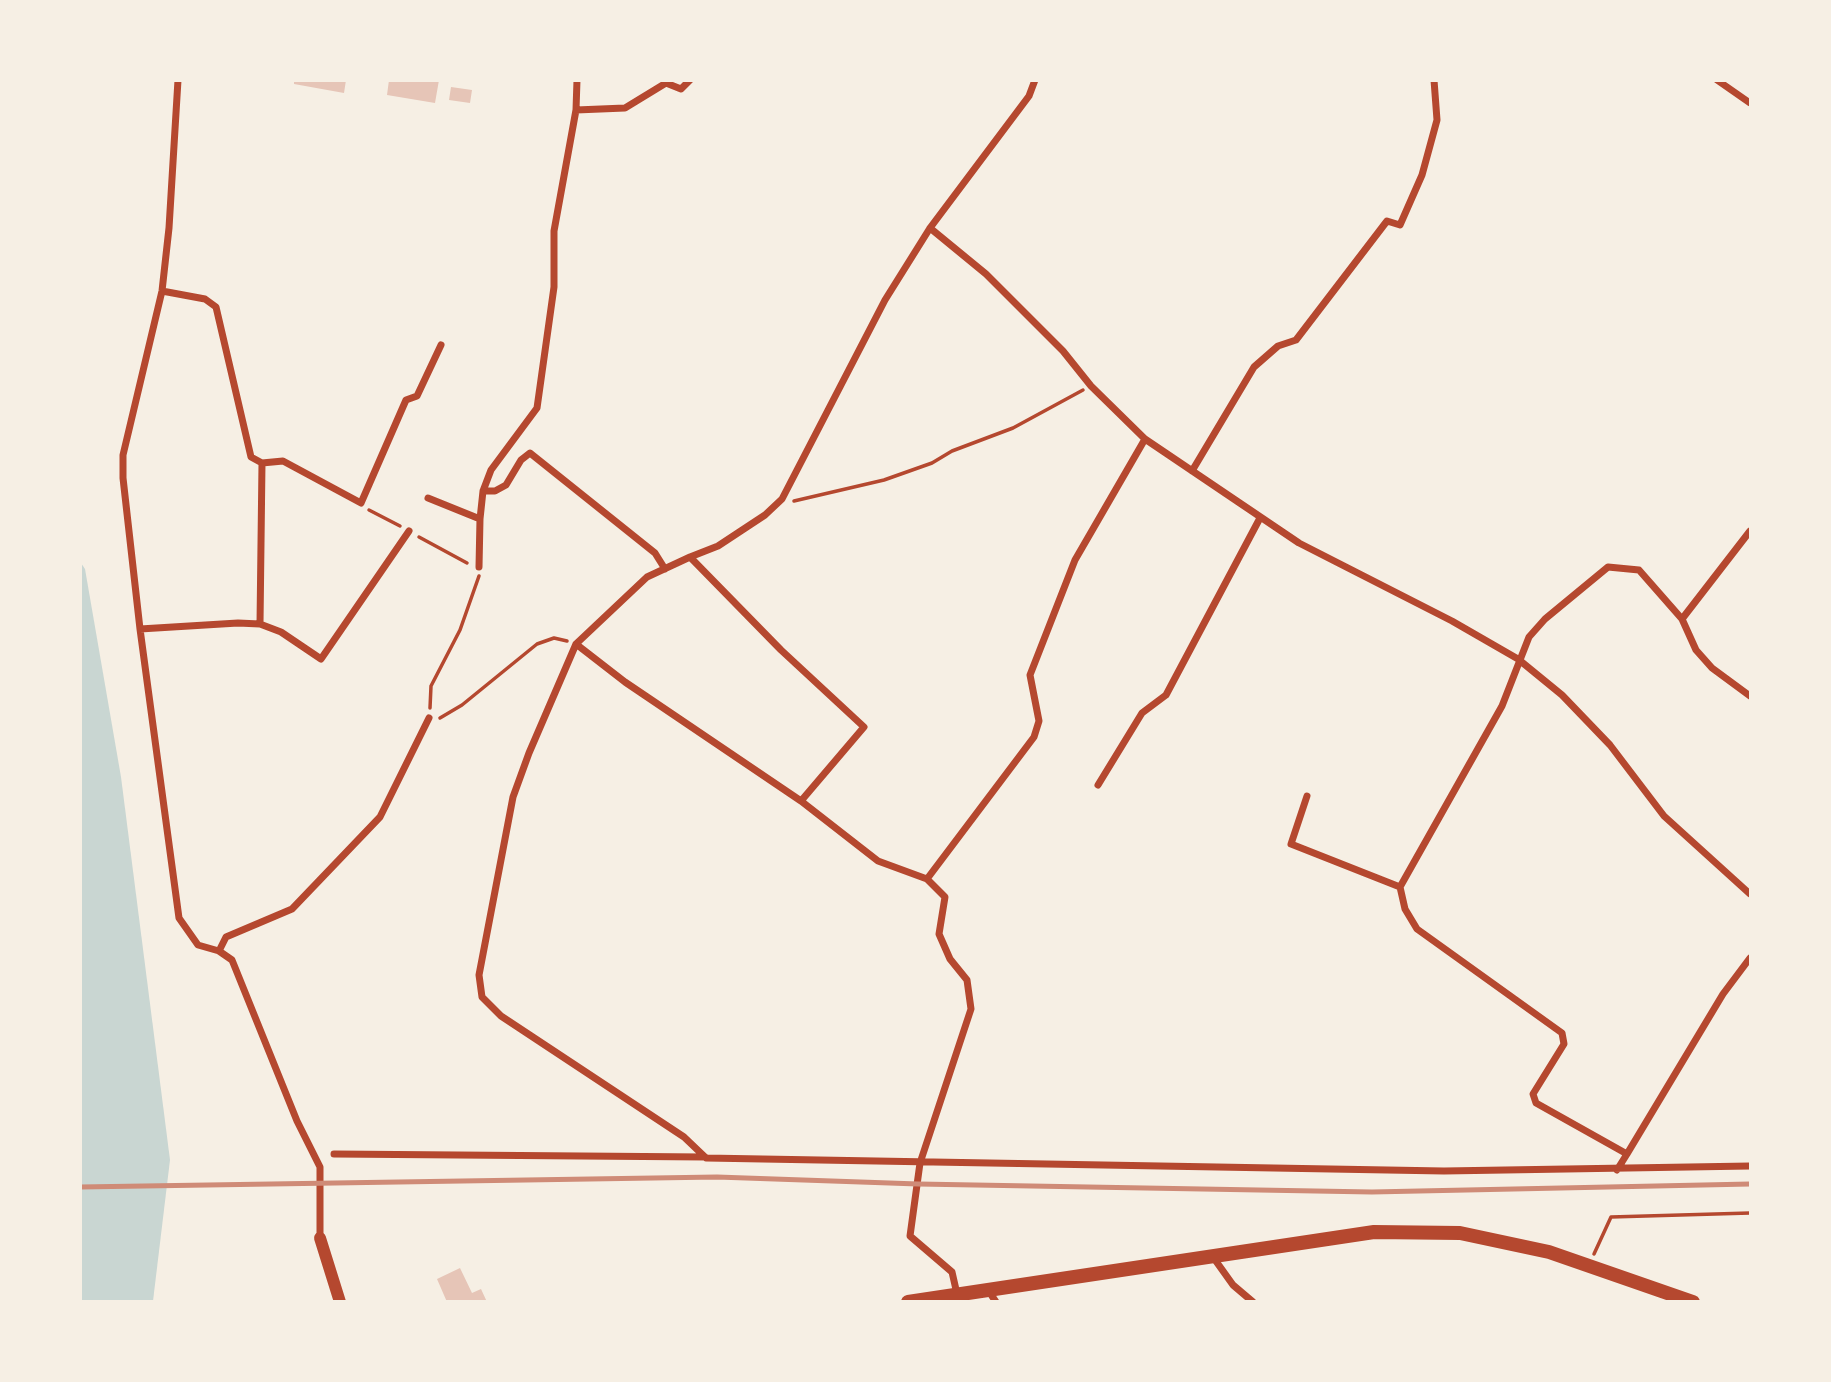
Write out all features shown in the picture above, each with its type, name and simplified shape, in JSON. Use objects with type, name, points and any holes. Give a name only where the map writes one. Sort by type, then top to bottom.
[{"type":"main road","points":[[908,1301],[957,1294],[992,1295],[1213,1256],[1374,1232],[1460,1233],[1549,1252],[1693,1301]]},
{"type":"street","points":[[177,80],[169,228],[162,291],[123,455],[123,478],[140,629],[179,918],[198,945],[219,951],[232,960],[297,1121],[320,1167],[320,1238],[340,1301]]},
{"type":"street","points":[[479,567],[483,491],[491,470],[537,408],[554,288],[554,231],[576,110],[577,80]]},
{"type":"street","points":[[576,110],[625,108],[666,83],[681,89],[690,80]]},
{"type":"street","points":[[706,1157],[684,1137],[501,1016],[481,997],[479,975],[513,797],[576,644],[647,577],[718,545],[765,515],[782,499],[885,300],[930,228],[1029,96],[1035,80]]},
{"type":"street","points":[[1192,471],[1254,367],[1278,346],[1296,340],[1387,221],[1400,225],[1422,175],[1437,120],[1434,80]]},
{"type":"street","points":[[1717,80],[1751,103]]},
{"type":"street","points":[[930,228],[986,274],[1063,351],[1091,386],[1145,439],[1299,543],[1452,621],[1518,659],[1562,695],[1610,745],[1664,816],[1751,894]]},
{"type":"street","points":[[162,291],[205,299],[216,307],[251,457],[262,463],[283,461],[361,503],[407,400],[417,396],[441,345]]},
{"type":"street","points":[[927,879],[1034,737],[1040,720],[1030,675],[1075,560],[1145,439]]},
{"type":"street","points":[[483,491],[495,491],[506,485],[521,460],[530,453],[655,553],[665,569]]},
{"type":"street","points":[[260,624],[262,463]]},
{"type":"street","points":[[428,498],[480,519]]},
{"type":"street","points":[[1098,785],[1142,713],[1166,695],[1260,518]]},
{"type":"street","points":[[140,629],[260,624],[281,632],[321,659],[409,531]]},
{"type":"street","points":[[1682,619],[1751,531]]},
{"type":"street","points":[[690,557],[781,650],[864,727],[802,801]]},
{"type":"street","points":[[1627,1154],[1536,1103],[1533,1094],[1564,1044],[1562,1033],[1417,929],[1405,909],[1400,887],[1502,706],[1518,659],[1529,637],[1545,619],[1608,567],[1639,570],[1682,619],[1696,650],[1712,668],[1751,696]]},
{"type":"street","points":[[576,644],[625,682],[802,801],[878,861],[927,879],[945,897],[939,934],[950,959],[968,980],[971,1009],[920,1163],[910,1236],[952,1272],[957,1294]]},
{"type":"street","points":[[219,951],[226,937],[292,909],[380,817],[429,718]]},
{"type":"street","points":[[1307,796],[1291,844],[1400,887]]},
{"type":"street","points":[[1617,1170],[1723,994],[1751,958]]},
{"type":"street","points":[[334,1154],[706,1157],[1444,1171],[1751,1166]]},
{"type":"street","points":[[1213,1256],[1233,1285],[1253,1301]]},
{"type":"path","points":[[782,499],[793,501],[884,480],[932,463],[952,451],[1013,428],[1091,386]]},
{"type":"path","points":[[479,567],[479,578],[470,607],[431,685],[429,718],[443,717],[462,705],[537,644],[554,638],[576,644]]},
{"type":"path","points":[[1590,1265],[1611,1217],[1751,1213]]},
{"type":"shaded area","points":[[81,563],[85,569],[121,777],[170,1160],[153,1301],[81,1301]]},
{"type":"building","points":[[294,80],[346,80],[344,93],[294,84]]},
{"type":"building","points":[[389,80],[439,80],[435,103],[387,95]]},
{"type":"building","points":[[451,87],[472,90],[470,103],[449,100]]},
{"type":"building","points":[[460,1268],[472,1293],[481,1289],[487,1302],[447,1302],[437,1279]]},
{"type":"railway","points":[[80,1187],[717,1177],[918,1184],[1372,1192],[1750,1184]]}]
